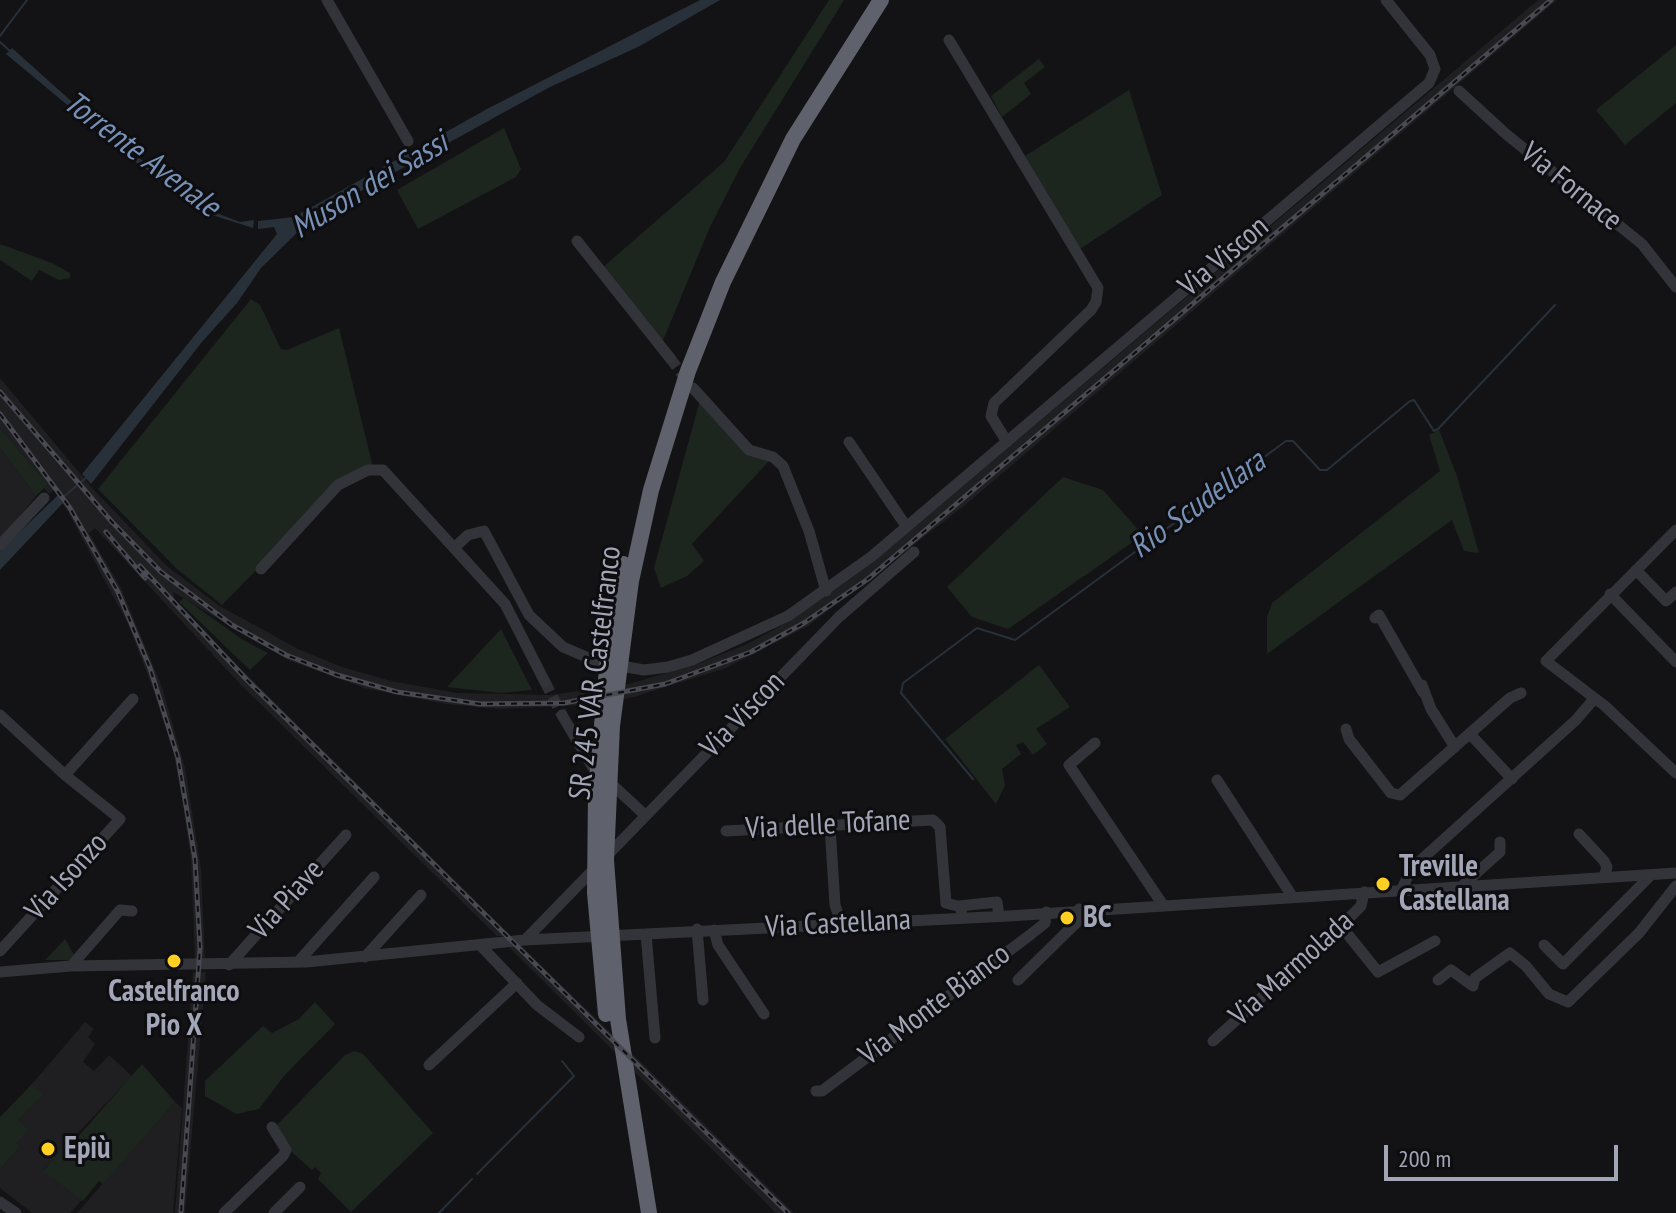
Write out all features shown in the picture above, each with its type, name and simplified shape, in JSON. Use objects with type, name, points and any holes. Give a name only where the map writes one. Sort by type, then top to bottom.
[{"type":"highway","name":"SR 245 VAR Castelfranco","points":[[638,1213],[623,1103],[606,860],[616,640],[641,486],[705,297],[780,140],[868,0]]},
{"type":"highway","name":"SR 245 VAR Castelfranco","points":[[616,640],[651,490],[706,323],[750,222],[793,139],[881,0]]},
{"type":"highway","name":"SR 245 VAR Castelfranco","points":[[623,1103],[649,1213]]},
{"type":"street","points":[[327,0],[408,141]]},
{"type":"street","name":"Via Viscon","points":[[454,548],[468,535],[484,531],[529,615],[563,647],[598,662],[656,670],[692,660],[788,616],[826,591],[906,526],[1429,83],[1435,69],[1430,55],[1386,0]]},
{"type":"street","points":[[949,40],[1098,288],[1091,310],[994,403],[991,416],[1007,442]]},
{"type":"street","name":"Via Fornace","points":[[1459,91],[1506,134],[1642,244],[1676,287]]},
{"type":"street","points":[[577,241],[670,358]]},
{"type":"street","points":[[693,388],[749,450],[773,457],[783,466],[809,531],[826,591]]},
{"type":"street","points":[[849,442],[906,526]]},
{"type":"street","points":[[261,569],[338,485],[351,476],[378,468],[505,604],[545,682]]},
{"type":"street","points":[[0,545],[44,498]]},
{"type":"street","points":[[1676,530],[1546,661],[1594,699],[1676,773]]},
{"type":"street","name":"Via Viscon","points":[[519,940],[850,606],[914,552]]},
{"type":"street","points":[[1636,570],[1666,601],[1676,592]]},
{"type":"street","points":[[1610,594],[1676,662]]},
{"type":"street","points":[[1375,618],[1379,615],[1455,747]]},
{"type":"street","points":[[1346,729],[1349,739],[1395,794],[1400,795],[1510,698],[1521,693]]},
{"type":"street","points":[[65,775],[133,699]]},
{"type":"street","points":[[1402,889],[1408,872],[1512,779],[1594,699]]},
{"type":"street","name":"Via Isonzo","points":[[0,715],[65,775],[120,819],[0,951]]},
{"type":"street","points":[[562,715],[592,766],[645,815]]},
{"type":"street","points":[[1470,734],[1512,779]]},
{"type":"street","points":[[1095,743],[1069,765],[1163,905]]},
{"type":"street","points":[[1217,780],[1292,896]]},
{"type":"street","name":"Via delle Tofane","points":[[726,831],[930,819],[940,827],[946,903],[961,912]]},
{"type":"street","points":[[830,826],[835,905],[842,925]]},
{"type":"street","points":[[1579,834],[1604,861],[1607,867],[1604,877]]},
{"type":"street","name":"Via Piave","points":[[229,965],[346,835]]},
{"type":"street","points":[[1463,885],[1500,852],[1500,842]]},
{"type":"street","points":[[1419,864],[1415,879],[1422,888]]},
{"type":"street","name":"Via Castellana","points":[[519,940],[697,929],[842,925],[961,912],[999,916],[1676,873]]},
{"type":"street","points":[[1544,945],[1563,964],[1651,875]]},
{"type":"street","name":"Via Piave","points":[[298,962],[374,877]]},
{"type":"street","points":[[1438,980],[1451,970],[1473,986],[1475,978],[1510,953],[1526,966],[1549,994],[1568,1002],[1639,933],[1676,886]]},
{"type":"street","name":"Via Marmolada","points":[[1213,1041],[1341,926],[1361,906],[1364,892]]},
{"type":"street","points":[[365,957],[421,895]]},
{"type":"street","points":[[1018,980],[1078,921],[1079,909]]},
{"type":"street","points":[[71,966],[120,910],[132,911]]},
{"type":"street","name":"Via Monte Bianco","points":[[816,1091],[822,1091],[1030,935],[1045,923],[1046,912]]},
{"type":"street","points":[[1341,926],[1378,972],[1435,941]]},
{"type":"street","points":[[697,929],[703,1000]]},
{"type":"street","points":[[714,930],[718,945],[764,1014]]},
{"type":"street","points":[[646,934],[655,1038]]},
{"type":"street","name":"Via Piave","points":[[0,972],[71,966],[298,962],[519,940]]},
{"type":"street","points":[[481,946],[537,1005],[579,1037]]},
{"type":"street","points":[[429,1065],[517,983]]},
{"type":"street","points":[[224,1213],[283,1156],[286,1150],[272,1127]]},
{"type":"street","points":[[274,1213],[300,1187]]},
{"type":"street","points":[[0,1202],[16,1213]]},
{"type":"shaded area","points":[[829,0],[844,0],[740,168],[710,227],[662,343],[602,268],[724,162]]},
{"type":"shaded area","points":[[1538,0],[1557,0],[964,506],[808,626],[726,668],[634,697],[586,705],[499,709],[446,704],[364,688],[288,660],[173,592],[175,600],[242,670],[511,936],[497,936],[240,684],[95,528],[89,533],[121,588],[162,687],[185,768],[201,868],[205,960],[195,960],[191,860],[183,804],[174,754],[155,694],[128,624],[67,510],[54,490],[49,494],[44,488],[48,484],[0,428],[0,378],[93,489],[167,566],[218,605],[298,649],[342,667],[391,681],[457,693],[550,695],[629,684],[700,663],[747,644],[790,621],[872,563]]},
{"type":"shaded area","points":[[1676,45],[1676,103],[1625,145],[1596,110]]},
{"type":"shaded area","points":[[1039,59],[1045,67],[1024,83],[1031,94],[1002,117],[991,96]]},
{"type":"shaded area","points":[[1129,90],[1162,195],[1080,249],[1025,156]]},
{"type":"shaded area","points":[[504,128],[521,169],[516,177],[418,229],[397,190]]},
{"type":"shaded area","points":[[0,244],[52,263],[70,273],[70,278],[59,280],[39,270],[32,281],[0,260]]},
{"type":"shaded area","points":[[251,299],[260,305],[281,349],[287,350],[339,328],[373,467],[350,474],[222,605],[177,569],[98,489]]},
{"type":"shaded area","points":[[700,400],[733,436],[770,460],[692,544],[704,561],[687,576],[661,588],[654,568]]},
{"type":"shaded area","points":[[0,428],[48,484],[36,496],[0,448]]},
{"type":"shaded area","points":[[1439,430],[1457,476],[1479,553],[1464,551],[1452,520],[1267,654],[1267,617],[1272,603],[1440,471],[1429,435]]},
{"type":"shaded area","points":[[0,448],[36,496],[0,540]]},
{"type":"shaded area","points":[[1063,477],[1103,490],[1143,535],[1008,629],[972,617],[947,587]]},
{"type":"shaded area","points":[[184,598],[243,640],[268,653],[250,670],[179,602]]},
{"type":"shaded area","points":[[501,629],[532,690],[501,693],[447,687]]},
{"type":"shaded area","points":[[1039,665],[1070,707],[1036,729],[1047,744],[1033,755],[1023,742],[1016,745],[1021,754],[1002,769],[1005,785],[996,804],[945,739]]},
{"type":"shaded area","points":[[65,939],[74,955],[70,960],[45,960]]},
{"type":"shaded area","points":[[521,946],[794,1213],[776,1213],[509,947]]},
{"type":"shaded area","points":[[206,972],[185,1213],[175,1213],[193,973]]},
{"type":"shaded area","points":[[315,1002],[335,1024],[284,1076],[259,1109],[236,1114],[205,1096],[205,1081],[263,1026],[272,1033],[299,1019]]},
{"type":"shaded area","points":[[85,1022],[94,1029],[88,1037],[95,1044],[83,1062],[94,1071],[109,1055],[132,1076],[43,1170],[82,1200],[70,1213],[32,1213],[0,1188],[0,1169],[20,1147],[16,1144],[18,1120],[42,1094],[32,1084]]},
{"type":"shaded area","points":[[354,1051],[363,1054],[433,1133],[351,1212],[318,1179],[321,1173],[315,1167],[312,1170],[285,1146],[276,1126],[345,1055]]},
{"type":"shaded area","points":[[142,1064],[175,1102],[103,1184],[99,1181],[83,1201],[43,1171],[70,1139],[76,1139]]},
{"type":"shaded area","points":[[32,1084],[43,1094],[18,1120],[29,1130],[16,1143],[20,1147],[0,1169],[0,1117]]},
{"type":"shaded area","points":[[175,1102],[182,1108],[173,1213],[77,1213]]},
{"type":"water","points":[[700,0],[720,0],[638,47],[550,87],[312,218],[261,268],[237,303],[202,342],[91,484],[82,474],[277,234],[274,227],[258,229],[258,221],[294,217],[487,109]]},
{"type":"water","points":[[12,48],[118,143],[216,213],[240,222],[254,220],[253,228],[212,215],[137,163],[6,54]]},
{"type":"water","points":[[58,495],[63,503],[0,570],[0,551]]},
{"type":"waterway","points":[[0,36],[27,0]]},
{"type":"waterway","name":"Torrente Avenale","points":[[0,42],[11,52]]},
{"type":"waterway","name":"Rio Scudellara","points":[[973,779],[901,693],[903,683],[977,628],[1015,640],[1286,441],[1293,441],[1320,470],[1327,470],[1410,401],[1414,400],[1434,431],[1438,429],[1555,305]]},
{"type":"waterway","name":"Muson dei Sassi","points":[[61,499],[87,477]]},
{"type":"waterway","name":"Rio Scudellara","points":[[477,1174],[574,1076],[562,1061]]},
{"type":"waterway","name":"Rio Scudellara","points":[[439,1213],[472,1179]]},
{"type":"tunnel","points":[[670,358],[689,383]]},
{"type":"tunnel","points":[[545,682],[562,715]]},
{"type":"railway","points":[[0,392],[112,522],[161,572],[232,625],[286,655],[337,675],[397,692],[480,704],[564,703],[665,684],[751,652],[804,623],[868,579],[1551,0]]},
{"type":"railway","points":[[0,414],[70,508],[118,592],[150,668],[178,758],[195,859],[200,948],[181,1213]]},
{"type":"railway","points":[[106,532],[145,578]]},
{"type":"railway","points":[[140,566],[247,680],[788,1213]]},
{"type":"place","name":"Treville Castellana","points":[[1383,884]]},
{"type":"place","name":"BC","points":[[1067,918]]},
{"type":"place","name":"Castelfranco Pio X","points":[[174,961]]},
{"type":"place","name":"Epiù","points":[[48,1149]]}]
